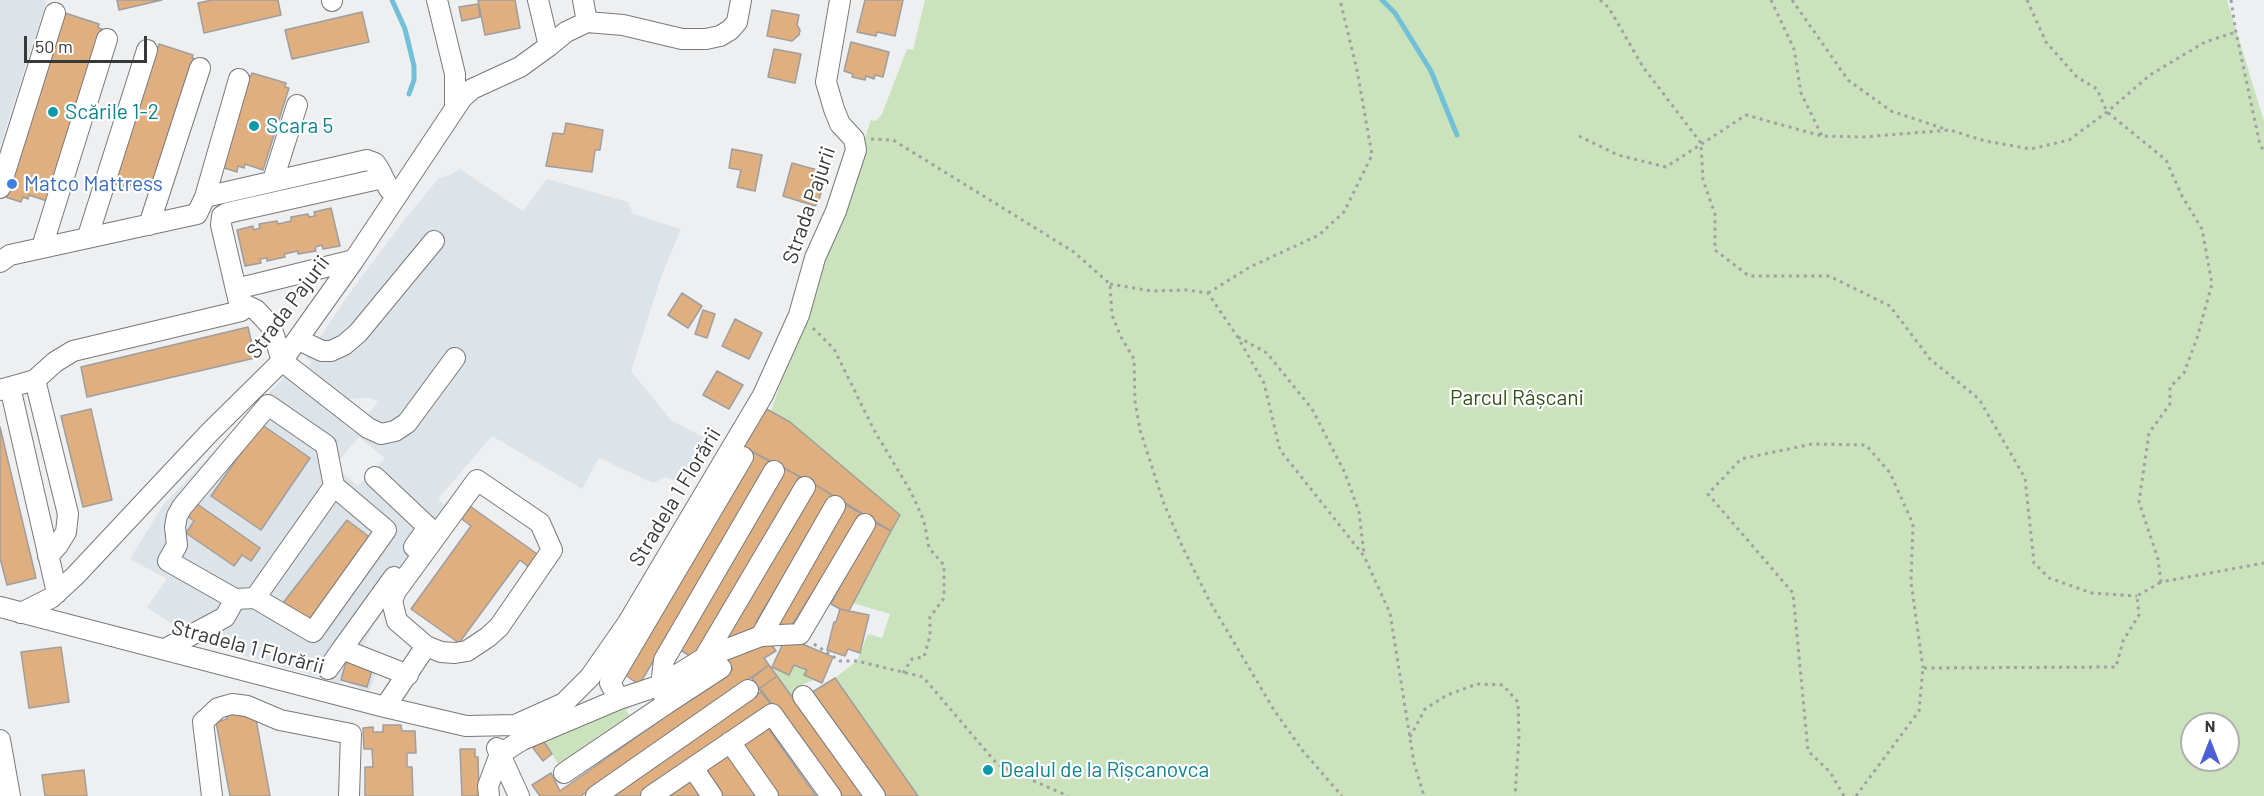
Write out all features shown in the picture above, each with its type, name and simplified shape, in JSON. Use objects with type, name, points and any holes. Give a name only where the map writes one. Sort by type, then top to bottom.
[{"type":"street","points":[[437,0],[455,74],[455,106]]},
{"type":"street","points":[[538,0],[549,46]]},
{"type":"street","points":[[583,0],[587,22],[623,25],[682,39],[706,39],[720,36],[730,30],[737,22],[741,0]]},
{"type":"street","name":"Strada Pajurii","points":[[748,421],[763,395],[799,315],[815,258],[836,211],[854,161],[856,150],[854,139],[840,124],[826,82],[840,0]]},
{"type":"street","points":[[0,188],[56,13]]},
{"type":"street","name":"Strada Pajurii","points":[[21,613],[57,593],[75,576],[210,432],[282,361],[354,260],[455,106],[472,89],[520,67],[566,32],[587,22]]},
{"type":"street","points":[[42,247],[107,39]]},
{"type":"street","points":[[88,236],[147,50]]},
{"type":"street","points":[[149,225],[200,68]]},
{"type":"street","points":[[0,262],[9,255],[196,214],[205,197],[239,79]]},
{"type":"street","points":[[273,180],[297,105]]},
{"type":"street","points":[[205,197],[367,160],[375,164],[396,198]]},
{"type":"street","points":[[57,593],[5,388],[35,380],[73,351],[241,311],[221,225],[222,216],[226,213],[383,178]]},
{"type":"street","points":[[299,340],[322,351],[331,351],[344,345],[358,333],[434,241]]},
{"type":"street","points":[[238,296],[354,260]]},
{"type":"street","points":[[238,296],[271,326],[282,361],[368,428],[381,434],[395,431],[407,423],[455,358]]},
{"type":"street","points":[[35,380],[68,514],[66,532],[48,555]]},
{"type":"street","points":[[268,405],[326,445],[334,486],[386,530],[313,632],[245,599],[168,561],[177,545],[175,527],[182,507],[268,405]]},
{"type":"street","name":"Stradela 1 Florării","points":[[0,607],[466,726],[515,725],[564,703],[590,677],[627,624],[748,421]]},
{"type":"street","points":[[619,699],[610,683],[743,457]]},
{"type":"street","points":[[663,694],[664,660],[774,471]]},
{"type":"street","points":[[328,669],[428,527],[375,477]]},
{"type":"street","points":[[477,480],[540,523],[552,550],[499,627],[478,645],[467,651],[454,653],[441,652],[426,646],[397,621],[392,601],[396,591],[477,480]]},
{"type":"street","points":[[165,650],[225,617],[245,599],[334,486]]},
{"type":"street","points":[[713,663],[805,488]]},
{"type":"street","points":[[761,636],[835,506]]},
{"type":"street","points":[[564,773],[663,694],[713,663],[761,636],[800,634],[865,524]]},
{"type":"street","points":[[385,707],[426,646]]},
{"type":"street","points":[[342,649],[408,675]]},
{"type":"street","points":[[596,796],[748,690]]},
{"type":"street","points":[[489,796],[488,786],[505,752],[522,740],[619,699],[663,694]]},
{"type":"street","points":[[803,696],[875,796]]},
{"type":"street","points":[[212,796],[203,722],[218,708],[232,704],[247,706],[280,720],[351,734],[349,796]]},
{"type":"street","points":[[652,796],[772,714],[831,796]]},
{"type":"street","points":[[485,727],[505,752],[530,796]]},
{"type":"street","points":[[0,740],[10,796]]},
{"type":"street","points":[[730,742],[768,796]]},
{"type":"street","points":[[505,752],[519,796]]},
{"type":"street","points":[[693,768],[712,796]]},
{"type":"path","points":[[854,139],[893,140],[1074,252],[1110,284],[1151,291],[1187,290],[1208,293],[1250,267],[1319,235],[1344,212],[1372,155],[1357,70],[1340,0]]},
{"type":"path","points":[[1600,0],[1609,8],[1643,67],[1701,143],[1703,180],[1715,214],[1715,250],[1749,276],[1829,276],[1890,306],[1930,360],[1979,399],[2025,478],[2034,563],[2049,578],[2092,593],[2137,596],[2161,582],[2264,563]]},
{"type":"path","points":[[1771,0],[1794,49],[1801,93],[1822,136]]},
{"type":"path","points":[[1791,0],[1848,80],[1891,111],[1985,141],[2031,149],[2069,140],[2107,112],[2150,75],[2205,42],[2236,32]]},
{"type":"path","points":[[2027,0],[2046,42],[2077,77],[2097,89],[2107,112],[2166,160],[2182,196],[2202,229],[2212,284],[2197,338],[2184,373],[2170,387],[2170,404],[2149,433],[2139,502],[2158,558],[2161,582]]},
{"type":"path","points":[[2231,0],[2260,145],[2264,152]]},
{"type":"path","points":[[1579,136],[1618,155],[1666,167],[1746,115],[1822,136],[1863,136],[1950,130]]},
{"type":"path","points":[[1110,284],[1112,315],[1134,359],[1135,401],[1140,430],[1164,504],[1183,548],[1210,602],[1274,710],[1302,750],[1342,796]]},
{"type":"path","points":[[1208,293],[1237,336],[1264,383],[1280,450],[1364,556],[1390,613],[1414,763],[1424,796]]},
{"type":"path","points":[[799,315],[834,349],[874,430],[911,492],[924,521],[929,548],[945,565],[944,598],[930,617],[930,636],[924,657],[912,659],[903,673]]},
{"type":"path","points":[[1237,336],[1266,353],[1312,409],[1345,473],[1359,512],[1364,556]]},
{"type":"path","points":[[1844,796],[1830,772],[1808,751],[1793,593],[1708,494],[1741,459],[1812,444],[1866,445],[1890,473],[1913,524],[1911,582],[1923,669],[1920,711],[1856,796]]},
{"type":"path","points":[[1923,669],[2116,667],[2123,641],[2139,615],[2137,596]]},
{"type":"path","points":[[800,634],[840,661],[857,661],[923,677],[998,765],[1068,796]]},
{"type":"path","points":[[1410,738],[1425,709],[1447,695],[1477,684],[1503,685],[1518,702],[1519,737],[1515,796]]},
{"type":"shaded area","points":[[0,0],[47,0],[0,146]]},
{"type":"shaded area","points":[[460,169],[523,211],[547,179],[628,202],[633,214],[681,229],[661,277],[631,371],[671,420],[709,440],[690,479],[680,484],[666,477],[653,483],[599,458],[582,489],[492,436],[438,499],[448,508],[380,607],[361,653],[381,660],[369,692],[342,680],[340,683],[200,643],[147,607],[167,579],[130,559],[163,505],[285,376],[354,432],[378,402],[372,398],[345,399],[308,366],[312,362],[306,358],[351,291],[409,214],[439,178]],"holes":[[[359,437],[385,458],[358,486],[334,466]]]},
{"type":"green space","name":"Parcul Râșcani","points":[[925,0],[2227,0],[2264,121],[2264,796],[918,796],[835,678],[857,661],[868,634],[882,638],[890,614],[853,603],[900,515],[790,422],[771,411],[871,120],[876,121],[882,114],[907,49],[913,50]]},
{"type":"green space","points":[[794,665],[807,670],[804,675],[814,680],[803,684],[807,688],[792,697],[772,667],[789,675]]},
{"type":"green space","points":[[646,697],[626,710],[629,715],[656,697],[659,698],[559,765],[542,739]]},
{"type":"building","points":[[117,0],[162,0],[119,10]]},
{"type":"building","points":[[212,0],[278,0],[281,15],[204,33],[198,3]]},
{"type":"building","points":[[478,0],[515,0],[520,28],[485,35]]},
{"type":"building","points":[[865,0],[903,0],[895,36],[877,32],[876,36],[857,32]]},
{"type":"building","points":[[478,4],[480,17],[462,21],[459,7]]},
{"type":"building","points":[[772,10],[799,15],[797,25],[800,30],[799,35],[792,41],[767,36]]},
{"type":"building","points":[[362,12],[369,42],[292,59],[285,30]]},
{"type":"building","name":"Scările 1-2","points":[[65,13],[99,24],[98,28],[102,29],[47,201],[29,195],[28,199],[23,197],[21,202],[2,196]]},
{"type":"building","points":[[851,42],[889,52],[883,77],[875,75],[874,79],[866,76],[865,80],[852,77],[853,74],[844,71]]},
{"type":"building","points":[[159,44],[193,55],[192,58],[196,59],[155,185],[138,180],[136,184],[131,183],[129,188],[110,182],[154,46],[158,48]]},
{"type":"building","points":[[774,49],[801,54],[795,83],[768,77]]},
{"type":"building","name":"Scara 5","points":[[252,73],[286,83],[285,87],[289,88],[263,170],[245,164],[244,168],[238,166],[237,172],[218,166],[247,75],[251,76]]},
{"type":"building","points":[[566,123],[603,130],[600,150],[595,150],[592,172],[546,166],[553,133],[564,134]]},
{"type":"building","points":[[732,149],[762,155],[755,191],[737,187],[741,170],[729,168]]},
{"type":"building","points":[[792,163],[821,171],[818,184],[823,186],[815,206],[783,196]]},
{"type":"building","points":[[331,208],[340,246],[323,249],[322,245],[315,247],[316,251],[298,254],[298,251],[267,261],[267,258],[260,259],[261,263],[245,266],[237,230],[253,226],[254,230],[260,228],[259,224],[277,221],[278,224],[291,221],[291,217],[308,214],[309,217],[315,216],[314,212]]},
{"type":"building","points":[[682,293],[702,306],[688,328],[668,315]]},
{"type":"building","points":[[703,310],[715,314],[707,338],[695,334]]},
{"type":"building","points":[[735,319],[762,333],[749,359],[722,346]]},
{"type":"building","points":[[248,327],[255,358],[87,397],[81,367]]},
{"type":"building","points":[[717,371],[743,385],[729,409],[703,395]]},
{"type":"building","points":[[763,407],[790,422],[900,515],[891,531],[814,484],[753,452],[752,455],[740,446]]},
{"type":"building","points":[[91,409],[112,500],[83,507],[61,416]]},
{"type":"building","points":[[261,424],[310,458],[261,530],[211,496]]},
{"type":"building","points":[[0,427],[36,578],[7,585],[0,558]]},
{"type":"building","points":[[753,452],[771,462],[639,685],[623,673]]},
{"type":"building","points":[[784,468],[802,478],[696,660],[679,649]]},
{"type":"building","points":[[814,484],[832,495],[756,622],[760,624],[754,633],[734,641],[726,636]]},
{"type":"building","points":[[193,501],[260,548],[251,561],[242,555],[234,566],[186,533],[194,521],[184,514]]},
{"type":"building","points":[[467,504],[540,556],[531,569],[520,560],[459,643],[411,609],[471,526],[458,516]]},
{"type":"building","points":[[846,505],[862,514],[789,630],[773,624]]},
{"type":"building","points":[[347,520],[372,539],[309,622],[283,603]]},
{"type":"building","points":[[874,522],[891,531],[849,611],[840,609],[831,604]]},
{"type":"building","points":[[840,609],[869,615],[860,653],[848,649],[845,656],[827,650]]},
{"type":"building","points":[[786,637],[833,657],[822,683],[804,675],[807,670],[794,665],[789,675],[772,667]]},
{"type":"building","points":[[769,641],[776,651],[764,658],[769,665],[581,796],[540,796],[532,785],[551,773],[560,791],[733,669],[722,658]]},
{"type":"building","points":[[61,647],[69,702],[29,708],[21,652]]},
{"type":"building","points":[[347,658],[373,667],[367,687],[341,680]]},
{"type":"building","points":[[769,665],[777,676],[759,689],[752,678]]},
{"type":"building","points":[[777,676],[864,796],[840,796],[759,689]]},
{"type":"building","points":[[835,678],[918,796],[884,796],[811,693]]},
{"type":"building","points":[[762,691],[773,706],[642,796],[611,796]]},
{"type":"building","points":[[242,708],[244,716],[255,714],[270,796],[230,796],[216,722],[227,719],[225,711]]},
{"type":"building","points":[[383,725],[401,725],[402,731],[415,731],[416,753],[407,753],[407,767],[412,767],[413,796],[365,796],[365,767],[373,767],[372,749],[364,749],[363,728],[373,727],[373,732],[383,732]]},
{"type":"building","points":[[768,728],[816,796],[779,796],[743,745]]},
{"type":"building","points":[[542,739],[552,754],[543,761],[533,748]]},
{"type":"building","points":[[460,749],[475,749],[475,757],[478,757],[479,796],[462,796]]},
{"type":"building","points":[[730,753],[760,796],[722,796],[704,771]]},
{"type":"building","points":[[84,770],[87,796],[45,796],[42,775]]},
{"type":"building","points":[[691,778],[703,796],[664,796]]},
{"type":"waterway","points":[[392,0],[405,29],[414,66],[414,80],[409,94]]},
{"type":"waterway","points":[[1382,0],[1395,13],[1431,71],[1457,135]]},
{"type":"place","name":"Scările 1-2","points":[[53,112]]},
{"type":"place","name":"Scara 5","points":[[254,126]]},
{"type":"place","name":"Matco Mattress","points":[[12,184]]},
{"type":"place","name":"Dealul de la Rîșcanovca","points":[[988,770]]}]
